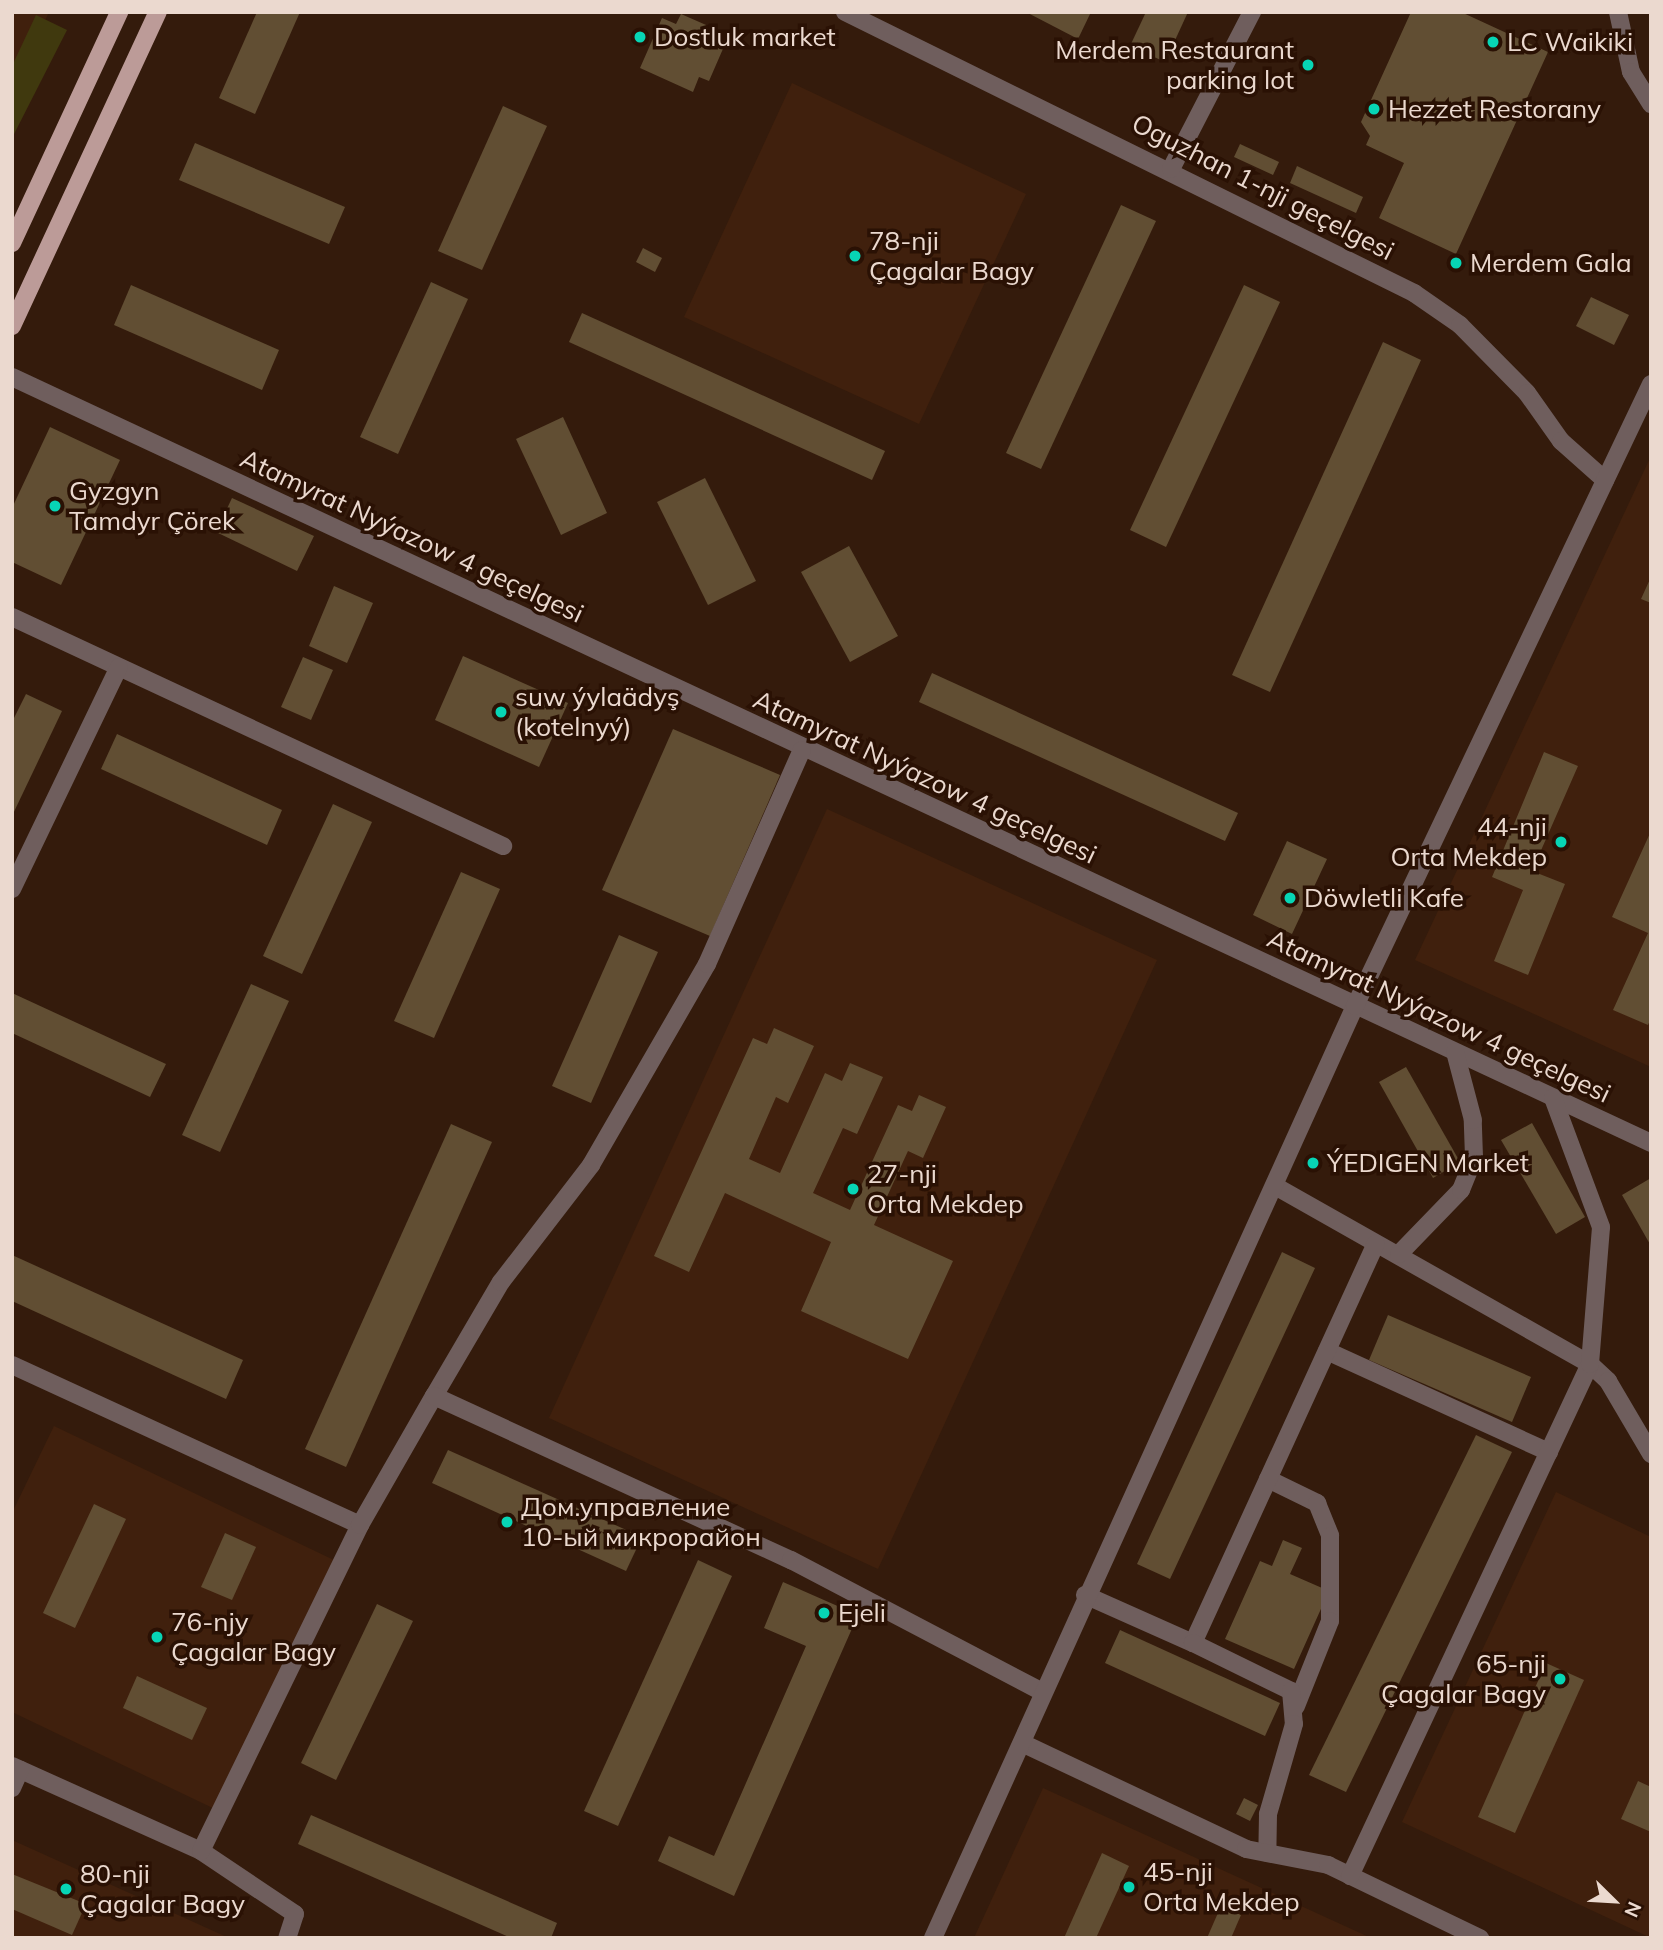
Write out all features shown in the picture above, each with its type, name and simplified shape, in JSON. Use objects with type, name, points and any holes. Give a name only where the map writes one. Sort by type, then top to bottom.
[{"type":"main road","points":[[12,243],[119,12]]},
{"type":"main road","points":[[12,326],[158,12]]},
{"type":"street","name":"Oguzhan 1-nji geçelgesi","points":[[845,12],[1171,169],[1414,293],[1460,325],[1527,393],[1561,441],[1605,480]]},
{"type":"street","points":[[1171,169],[1252,12]]},
{"type":"street","points":[[1618,12],[1631,72],[1651,104]]},
{"type":"street","name":"Atamyrat Nyýazow 4 geçelgesi","points":[[12,377],[802,750],[1651,1143]]},
{"type":"street","points":[[933,1938],[1022,1743],[1041,1691],[1275,1186],[1355,1006],[1651,384]]},
{"type":"street","points":[[12,617],[503,846]]},
{"type":"street","points":[[12,889],[119,667]]},
{"type":"street","points":[[201,1851],[360,1525],[501,1282],[591,1165],[707,964],[802,750]]},
{"type":"street","points":[[1399,1254],[1461,1189],[1474,1157],[1473,1120],[1455,1052]]},
{"type":"street","points":[[1350,1876],[1590,1364],[1601,1227],[1553,1098]]},
{"type":"street","points":[[1275,1186],[1590,1364],[1608,1381],[1651,1454]]},
{"type":"street","points":[[1193,1643],[1376,1244]]},
{"type":"street","points":[[1327,1352],[1549,1452]]},
{"type":"street","points":[[12,1365],[360,1525]]},
{"type":"street","points":[[434,1396],[791,1560],[1041,1691]]},
{"type":"street","points":[[1267,1853],[1268,1814],[1296,1706],[1330,1621],[1330,1536],[1317,1503],[1268,1479]]},
{"type":"street","points":[[1085,1595],[1279,1681],[1296,1706]]},
{"type":"street","points":[[1022,1743],[1267,1853],[1350,1876],[1480,1938]]},
{"type":"street","points":[[12,1788],[16,1768],[201,1851],[295,1914],[287,1938]]},
{"type":"shaded area","points":[[12,12],[49,12],[12,90]]},
{"type":"shaded area","points":[[36,15],[67,30],[12,138],[12,66]]},
{"type":"shaded area","name":"78-nji Çagalar Bagy","points":[[792,83],[1026,194],[919,424],[684,317]]},
{"type":"shaded area","name":"44-nji Orta Mekdep","points":[[1651,456],[1651,1067],[1415,960]]},
{"type":"shaded area","name":"27-nji Orta Mekdep","points":[[827,809],[1157,960],[878,1569],[549,1418]]},
{"type":"shaded area","name":"76-njy Çagalar Bagy","points":[[54,1426],[338,1562],[219,1811],[12,1712],[12,1513]]},
{"type":"shaded area","name":"65-nji Çagalar Bagy","points":[[1556,1492],[1651,1537],[1651,1938],[1402,1822]]},
{"type":"shaded area","name":"45-nji Orta Mekdep","points":[[1043,1788],[1371,1938],[974,1938]]},
{"type":"shaded area","name":"80-nji Çagalar Bagy","points":[[12,1840],[229,1938],[12,1938]]},
{"type":"building","points":[[257,12],[300,12],[255,114],[219,98]]},
{"type":"building","points":[[1026,12],[1091,12],[1078,39]]},
{"type":"building","points":[[1146,12],[1188,12],[1165,62],[1130,46]]},
{"type":"building","points":[[1411,12],[1461,12],[1548,52],[1456,254],[1379,218],[1404,163],[1366,145],[1370,136],[1361,122]]},
{"type":"building","points":[[681,14],[729,35],[709,81],[699,77],[693,92],[640,68],[662,18],[676,24]]},
{"type":"building","points":[[503,106],[547,126],[482,270],[438,251]]},
{"type":"building","points":[[195,143],[345,207],[329,244],[179,180]]},
{"type":"building","points":[[1240,144],[1279,162],[1273,175],[1234,157]]},
{"type":"building","points":[[1297,166],[1363,197],[1356,213],[1290,183]]},
{"type":"building","points":[[1121,205],[1156,221],[1041,469],[1006,453]]},
{"type":"building","points":[[643,248],[662,258],[655,272],[636,262]]},
{"type":"building","points":[[431,282],[468,299],[398,454],[360,437]]},
{"type":"building","points":[[131,285],[279,350],[262,390],[114,325]]},
{"type":"building","points":[[1244,285],[1280,302],[1166,547],[1130,530]]},
{"type":"building","points":[[1591,297],[1629,315],[1614,345],[1576,326]]},
{"type":"building","points":[[582,313],[885,451],[872,480],[569,342]]},
{"type":"building","points":[[1383,342],[1421,360],[1270,692],[1232,675]]},
{"type":"building","points":[[563,417],[607,513],[561,535],[516,439]]},
{"type":"building","points":[[50,427],[120,460],[61,585],[12,562],[12,508]]},
{"type":"building","points":[[705,478],[756,581],[708,605],[657,502]]},
{"type":"building","points":[[232,498],[314,536],[297,571],[216,532]]},
{"type":"building","points":[[849,546],[898,636],[850,662],[801,572]]},
{"type":"building","points":[[1651,577],[1651,603],[1641,599]]},
{"type":"building","points":[[334,586],[373,603],[347,663],[309,646]]},
{"type":"building","name":"suw ýylaädyş (kotelnyý)","points":[[463,656],[568,703],[539,767],[435,720]]},
{"type":"building","points":[[303,657],[333,670],[311,720],[281,707]]},
{"type":"building","points":[[932,673],[1238,813],[1225,841],[919,702]]},
{"type":"building","points":[[26,694],[62,711],[12,816],[12,722]]},
{"type":"building","points":[[673,729],[780,775],[710,936],[602,890]]},
{"type":"building","points":[[117,734],[282,810],[267,845],[101,769]]},
{"type":"building","points":[[1544,752],[1578,766],[1532,871],[1565,884],[1528,975],[1494,961],[1523,890],[1492,877]]},
{"type":"building","points":[[333,804],[372,822],[302,974],[263,956]]},
{"type":"building","points":[[1651,831],[1651,1018],[1648,1025],[1613,1010],[1648,933],[1612,917]]},
{"type":"building","points":[[1287,841],[1327,859],[1292,934],[1253,915]]},
{"type":"building","points":[[461,872],[500,889],[434,1038],[394,1021]]},
{"type":"building","points":[[619,935],[658,952],[591,1103],[552,1086]]},
{"type":"building","points":[[251,984],[289,1001],[220,1152],[182,1135]]},
{"type":"building","points":[[12,993],[166,1064],[150,1097],[12,1033]]},
{"type":"building","points":[[774,1028],[814,1046],[788,1103],[776,1097],[749,1159],[780,1173],[825,1073],[842,1081],[850,1063],[883,1077],[857,1134],[843,1128],[813,1193],[850,1210],[898,1105],[912,1111],[919,1095],[946,1107],[923,1158],[908,1151],[874,1225],[953,1261],[908,1359],[801,1311],[831,1242],[725,1193],[689,1272],[654,1256],[753,1038],[767,1044]]},
{"type":"building","points":[[1406,1067],[1460,1162],[1433,1178],[1379,1082]]},
{"type":"building","points":[[1532,1123],[1585,1217],[1556,1234],[1501,1140]]},
{"type":"building","points":[[451,1124],[492,1142],[346,1467],[305,1449]]},
{"type":"building","points":[[1651,1178],[1651,1246],[1622,1195]]},
{"type":"building","points":[[1282,1252],[1315,1268],[1170,1579],[1137,1564]]},
{"type":"building","points":[[12,1255],[243,1360],[226,1399],[12,1301]]},
{"type":"building","points":[[1388,1315],[1531,1377],[1512,1422],[1369,1360]]},
{"type":"building","points":[[1476,1435],[1512,1452],[1346,1792],[1309,1775]]},
{"type":"building","points":[[448,1450],[642,1537],[626,1571],[432,1483]]},
{"type":"building","points":[[94,1504],[126,1519],[75,1628],[43,1613]]},
{"type":"building","points":[[225,1533],[256,1547],[232,1600],[201,1587]]},
{"type":"building","points":[[1283,1540],[1302,1548],[1290,1574],[1329,1591],[1294,1669],[1225,1639],[1260,1561],[1272,1566]]},
{"type":"building","points":[[698,1560],[732,1576],[618,1826],[584,1811]]},
{"type":"building","points":[[783,1582],[858,1615],[734,1896],[658,1861],[669,1836],[714,1856],[806,1646],[764,1628]]},
{"type":"building","points":[[377,1604],[413,1621],[336,1780],[301,1763]]},
{"type":"building","points":[[1120,1630],[1280,1703],[1265,1736],[1105,1663]]},
{"type":"building","points":[[1546,1663],[1584,1680],[1515,1833],[1478,1817]]},
{"type":"building","points":[[137,1676],[207,1708],[192,1740],[123,1708]]},
{"type":"building","points":[[1638,1781],[1651,1787],[1651,1832],[1621,1819]]},
{"type":"building","points":[[1244,1798],[1258,1805],[1250,1821],[1236,1814]]},
{"type":"building","points":[[311,1815],[557,1923],[551,1938],[511,1938],[298,1844]]},
{"type":"building","points":[[1102,1853],[1129,1866],[1096,1938],[1064,1938]]},
{"type":"building","points":[[12,1874],[86,1904],[72,1935],[12,1909]]},
{"type":"building","points":[[1221,1906],[1241,1915],[1231,1938],[1207,1938]]},
{"type":"place","name":"Dostluk market","points":[[640,37]]},
{"type":"place","name":"LC Waikiki","points":[[1493,42]]},
{"type":"place","name":"Merdem Restaurant parking lot","points":[[1308,65]]},
{"type":"place","name":"Hezzet Restorany","points":[[1374,109]]},
{"type":"place","name":"78-nji Çagalar Bagy","points":[[855,256]]},
{"type":"place","name":"Merdem Gala","points":[[1456,263]]},
{"type":"place","name":"Gyzgyn Tamdyr Çörek","points":[[55,506]]},
{"type":"place","name":"suw ýylaädyş (kotelnyý)","points":[[501,712]]},
{"type":"place","name":"44-nji Orta Mekdep","points":[[1561,842]]},
{"type":"place","name":"Döwletli Kafe","points":[[1290,898]]},
{"type":"place","name":"ÝEDIGEN Market","points":[[1313,1163]]},
{"type":"place","name":"27-nji Orta Mekdep","points":[[853,1189]]},
{"type":"place","name":"Дом.управление 10-ый микрорайон","points":[[507,1522]]},
{"type":"place","name":"Ejeli","points":[[824,1613]]},
{"type":"place","name":"76-njy Çagalar Bagy","points":[[157,1637]]},
{"type":"place","name":"65-nji Çagalar Bagy","points":[[1560,1679]]},
{"type":"place","name":"45-nji Orta Mekdep","points":[[1129,1887]]},
{"type":"place","name":"80-nji Çagalar Bagy","points":[[66,1889]]}]
